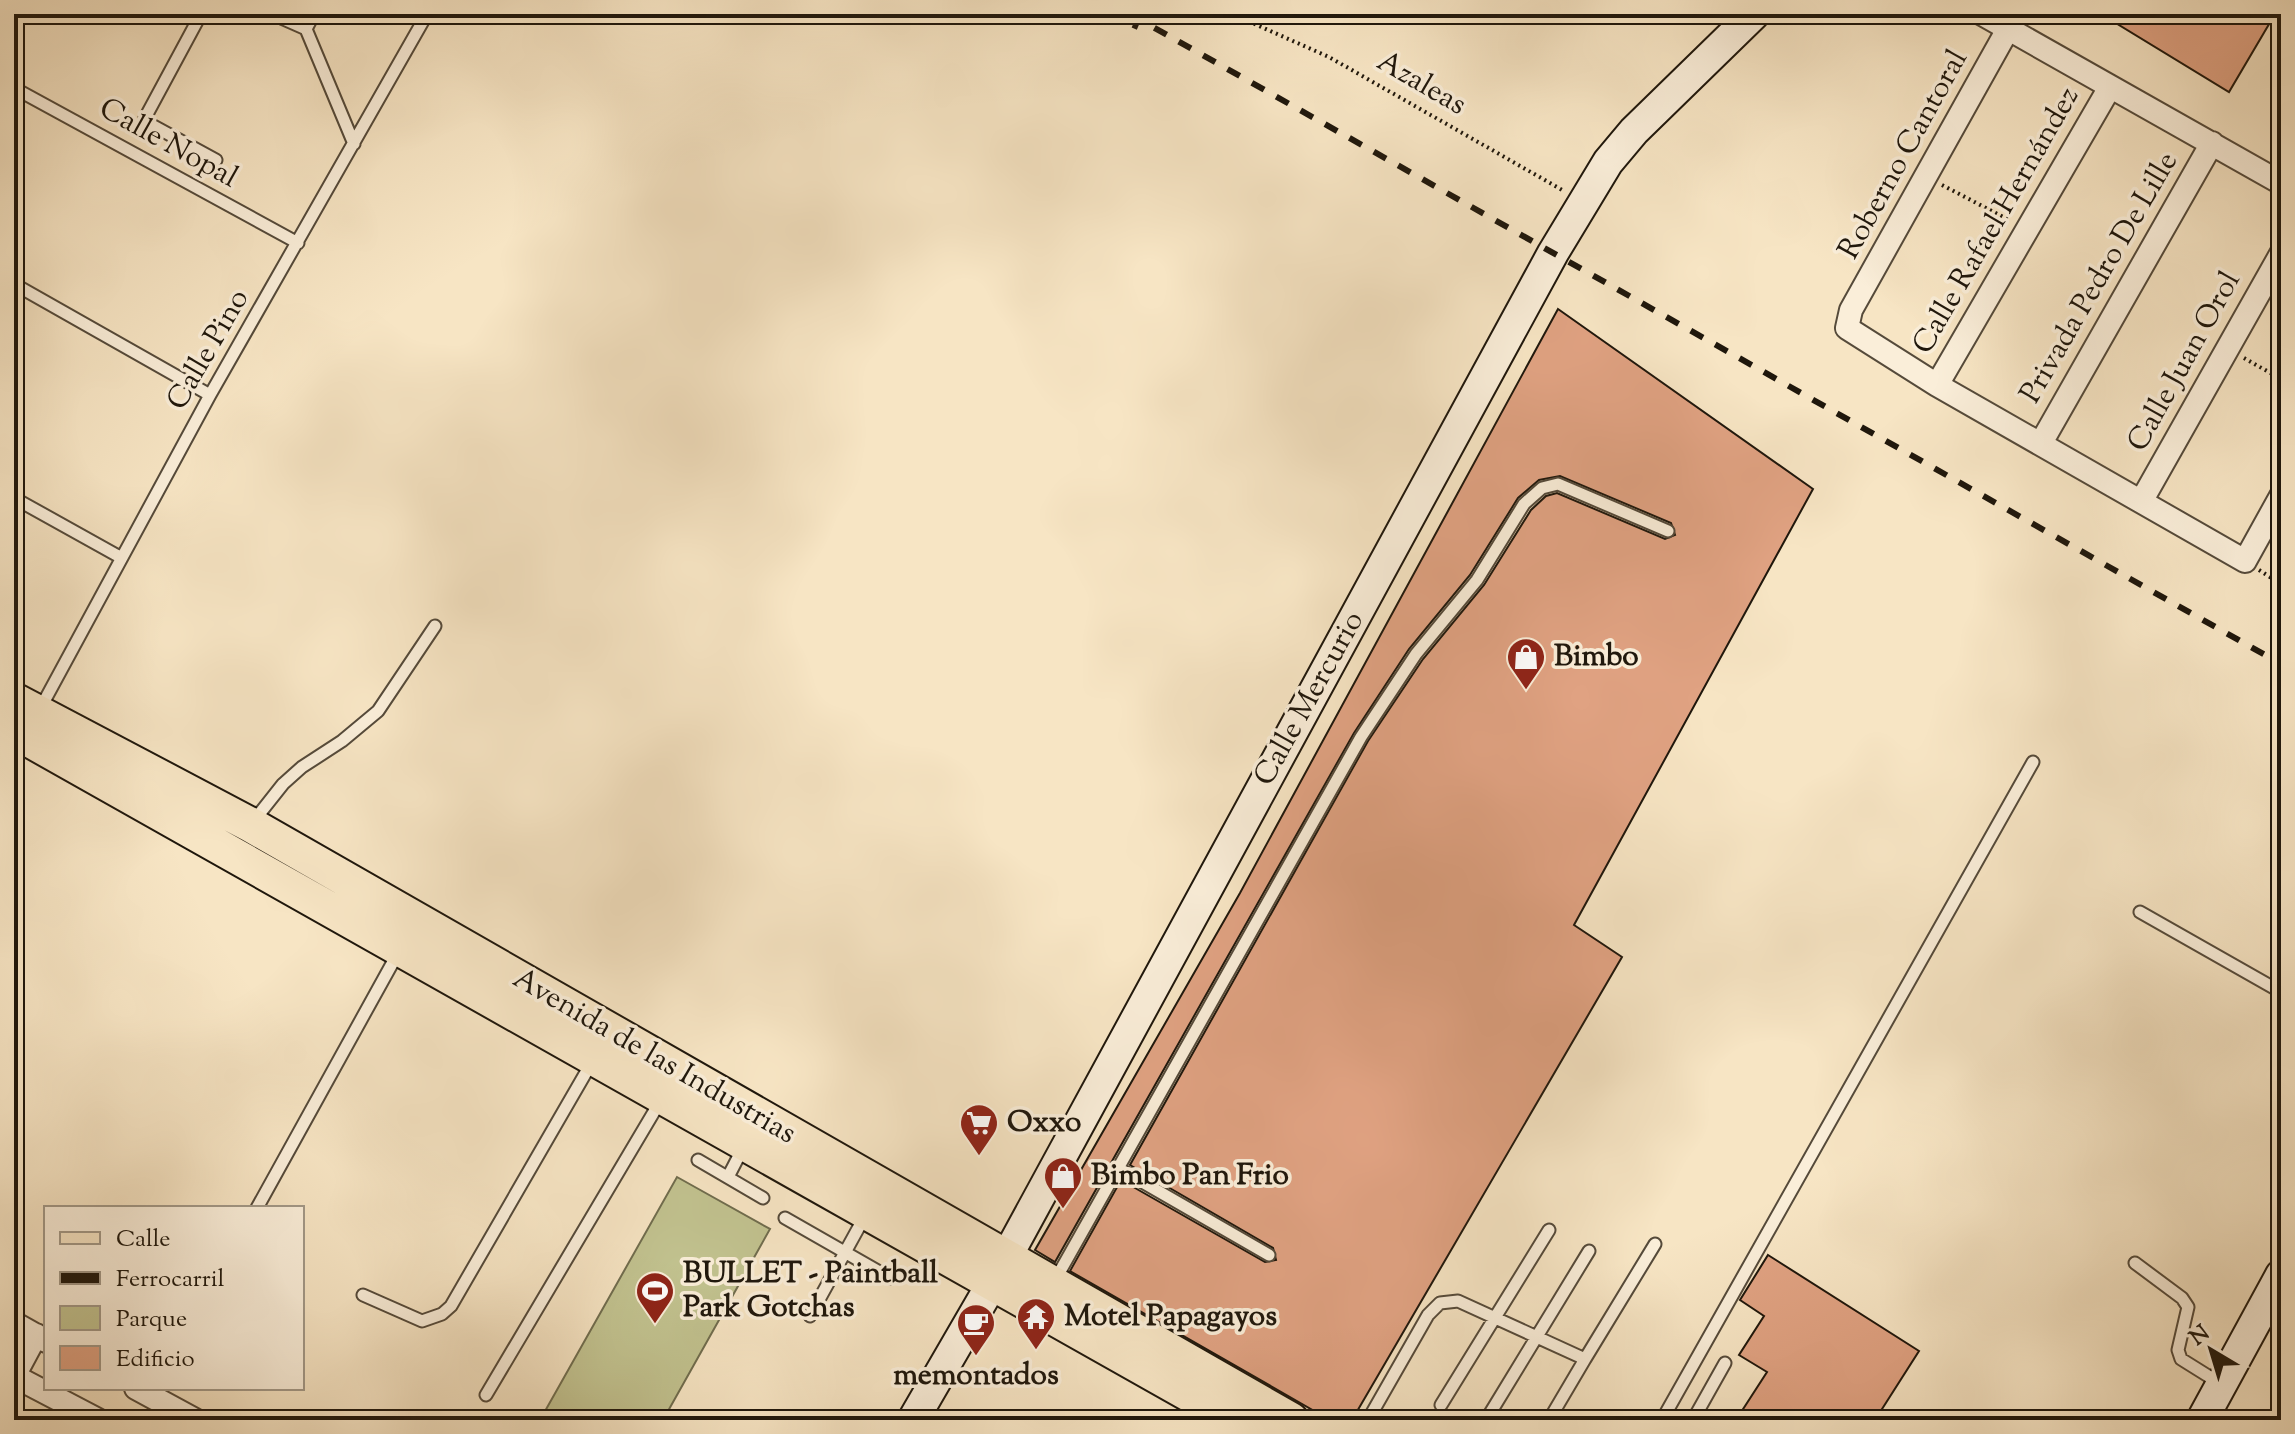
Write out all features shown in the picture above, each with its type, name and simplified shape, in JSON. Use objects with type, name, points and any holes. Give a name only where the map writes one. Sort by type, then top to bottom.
[{"type":"main road","name":"Calle Mercurio","points":[[913,1420],[999,1270],[1553,253],[1608,162],[1634,131],[1754,14]]},
{"type":"main road","name":"Avenida de las Industrias","points":[[22,715],[999,1270]]},
{"type":"main road","name":"Avenida de las Industrias","points":[[375,916],[400,949],[601,1045]]},
{"type":"main road","name":"Avenida de las Industrias","points":[[671,1083],[745,1142],[868,1212],[999,1270],[1291,1420]]},
{"type":"main road","points":[[2202,1420],[2281,1275]]},
{"type":"main road","name":"Avenida de las Industrias","points":[[1067,1304],[1235,1420]]},
{"type":"street","points":[[2000,20],[2110,87],[2281,183]]},
{"type":"street","name":"Roberno Cantoral","points":[[1937,385],[1850,332],[1847,323],[1851,310],[1926,176],[2000,20]]},
{"type":"street","name":"Calle Rafael Hernández","points":[[1937,385],[2110,87]]},
{"type":"street","name":"Privada Pedro De Lille","points":[[2041,443],[2212,143]]},
{"type":"street","name":"Calle Juan Orol","points":[[2142,500],[2281,254]]},
{"type":"street","points":[[1937,385],[2245,561],[2281,496]]},
{"type":"street","points":[[14,1323],[41,1338],[14,1376],[98,1420]]},
{"type":"street","points":[[140,1390],[195,1420]]},
{"type":"lane","points":[[201,14],[145,118],[150,124],[216,160]]},
{"type":"lane","points":[[272,14],[306,29],[354,144]]},
{"type":"lane","points":[[306,29],[314,14]]},
{"type":"lane","name":"Calle Pino","points":[[22,715],[120,557],[427,14]]},
{"type":"lane","name":"Calle Nopal","points":[[14,88],[298,243]]},
{"type":"lane","points":[[14,284],[210,395]]},
{"type":"lane","points":[[1067,1304],[1118,1168],[1361,737],[1410,662],[1477,580],[1524,504],[1542,488],[1558,484],[1668,531]]},
{"type":"lane","points":[[14,498],[120,557]]},
{"type":"lane","points":[[243,840],[302,767],[342,741],[378,711],[435,626]]},
{"type":"lane","points":[[1662,1420],[2033,762]]},
{"type":"lane","points":[[2140,912],[2281,992]]},
{"type":"lane","points":[[258,1206],[400,949]]},
{"type":"lane","points":[[363,1295],[422,1321],[442,1314],[451,1306],[601,1045]]},
{"type":"lane","points":[[486,1395],[671,1083]]},
{"type":"lane","points":[[728,1177],[745,1142]]},
{"type":"lane","points":[[698,1160],[763,1198]]},
{"type":"lane","points":[[1118,1168],[1269,1255]]},
{"type":"lane","points":[[810,1316],[868,1212]]},
{"type":"lane","points":[[785,1218],[890,1278]]},
{"type":"lane","points":[[1441,1405],[1549,1230]]},
{"type":"lane","points":[[1549,1420],[1655,1244]]},
{"type":"lane","points":[[1486,1420],[1589,1251]]},
{"type":"lane","points":[[2135,1263],[2182,1298],[2188,1307],[2178,1350],[2181,1359],[2222,1384]]},
{"type":"lane","points":[[1368,1420],[1434,1307],[1454,1300],[1585,1359]]},
{"type":"lane","points":[[1693,1420],[1725,1363]]},
{"type":"path","name":"Azaleas","points":[[1232,14],[1329,57],[1584,202]]},
{"type":"path","points":[[1926,176],[2027,230]]},
{"type":"path","points":[[2228,349],[2281,379]]},
{"type":"green space","name":"BULLET - Paintball Park Gotchas","points":[[677,1177],[770,1229],[663,1420],[540,1420]]},
{"type":"building","points":[[2101,14],[2275,14],[2229,92]]},
{"type":"building","name":"Bimbo","points":[[1558,309],[1813,489],[1574,925],[1622,957],[1352,1420],[1330,1420],[1070,1271],[1121,1180],[1265,1262],[1276,1260],[1273,1248],[1130,1165],[1368,741],[1423,659],[1484,585],[1531,510],[1546,496],[1557,493],[1665,539],[1675,535],[1671,523],[1560,476],[1539,480],[1518,498],[1470,575],[1409,649],[1354,733],[1055,1262],[1035,1250],[1240,893]]},
{"type":"building","points":[[1768,1255],[1919,1351],[1875,1420],[1736,1420],[1767,1372],[1739,1355],[1764,1316],[1740,1300]]},
{"type":"railway","points":[[1107,14],[1138,27]]},
{"type":"railway","points":[[1130,14],[2281,664]]},
{"type":"place","name":"Bimbo","points":[[1526,691]]},
{"type":"place","name":"Oxxo","points":[[979,1157]]},
{"type":"place","name":"Bimbo Pan Frio","points":[[1063,1210]]},
{"type":"place","name":"BULLET - Paintball Park Gotchas","points":[[655,1325]]},
{"type":"place","name":"Motel Papagayos","points":[[1036,1351]]},
{"type":"place","name":"memontados","points":[[976,1357]]}]
